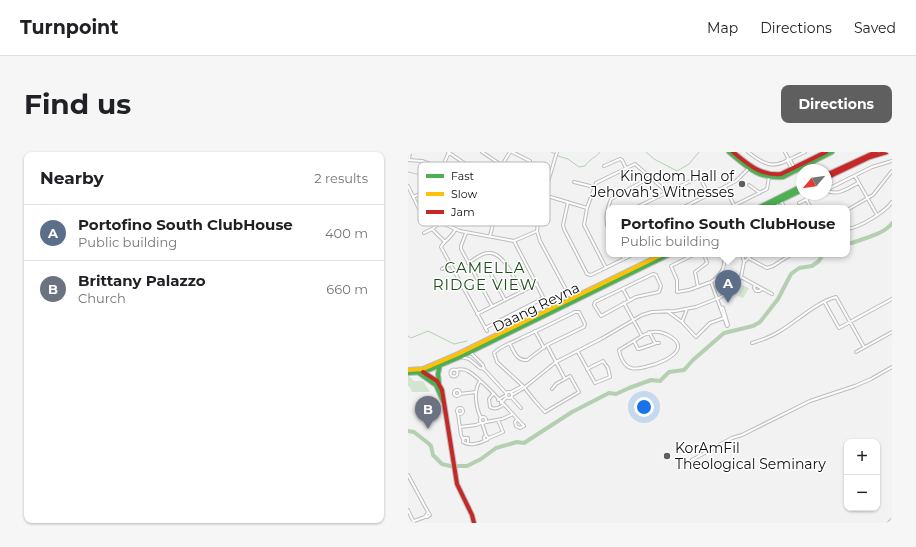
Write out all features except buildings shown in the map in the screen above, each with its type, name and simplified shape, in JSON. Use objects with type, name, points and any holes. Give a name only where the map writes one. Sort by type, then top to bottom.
[{"type":"main road","points":[[729,152],[750,167],[770,176],[783,176],[796,168]]},
{"type":"main road","points":[[733,152],[750,167]]},
{"type":"main road","points":[[805,164],[832,152]]},
{"type":"main road","points":[[832,172],[876,152]]},
{"type":"main road","points":[[832,175],[870,157],[887,152]]},
{"type":"main road","points":[[804,164],[823,153]]},
{"type":"main road","points":[[770,176],[781,174],[796,167]]},
{"type":"main road","points":[[776,204],[796,190]]},
{"type":"main road","points":[[780,201],[796,193]]},
{"type":"main road","name":"Daang Reyna","points":[[421,371],[468,351],[657,257]]},
{"type":"main road","name":"Daang Reyna","points":[[572,298],[663,257]]},
{"type":"main road","name":"Daang Reyna","points":[[408,372],[421,371],[440,366],[459,355]]},
{"type":"main road","points":[[440,366],[438,370],[439,384],[444,396],[454,469],[459,491],[474,523]]},
{"type":"main road","points":[[421,371],[432,377],[439,384]]},
{"type":"main road","points":[[421,371],[436,385],[444,403]]},
{"type":"street","points":[[410,152],[409,160],[427,162]]},
{"type":"street","points":[[445,162],[449,152],[463,162]]},
{"type":"street","points":[[484,152],[498,162]]},
{"type":"street","points":[[504,162],[511,152],[530,162]]},
{"type":"street","points":[[550,174],[556,152]]},
{"type":"street","points":[[748,152],[766,164],[777,165],[798,153],[805,152]]},
{"type":"street","points":[[785,152],[793,168]]},
{"type":"street","points":[[604,166],[621,159],[626,168]]},
{"type":"street","points":[[832,187],[875,166],[892,161]]},
{"type":"street","points":[[606,268],[584,225],[587,208],[594,187],[598,182],[635,164],[667,192]]},
{"type":"street","points":[[688,205],[738,179],[750,167]]},
{"type":"street","points":[[850,208],[873,195],[892,171]]},
{"type":"street","points":[[724,187],[734,205],[767,189],[770,176]]},
{"type":"street","points":[[855,176],[877,215]]},
{"type":"street","points":[[610,205],[612,199],[651,177]]},
{"type":"street","points":[[641,205],[698,177],[709,195]]},
{"type":"street","points":[[574,182],[594,187]]},
{"type":"street","points":[[832,193],[841,192],[858,183]]},
{"type":"street","points":[[749,185],[760,193]]},
{"type":"street","points":[[408,186],[418,205]]},
{"type":"street","points":[[413,197],[418,195]]},
{"type":"street","points":[[550,197],[587,208]]},
{"type":"street","points":[[799,203],[804,200]]},
{"type":"street","points":[[776,204],[780,201],[783,205]]},
{"type":"street","points":[[568,202],[564,220],[564,228],[588,275],[628,257]]},
{"type":"street","points":[[850,228],[877,215],[887,208],[892,202]]},
{"type":"street","points":[[424,233],[435,226]]},
{"type":"street","points":[[448,226],[454,230],[514,240],[537,231]]},
{"type":"street","points":[[490,236],[492,226]]},
{"type":"street","points":[[537,226],[540,241],[572,298]]},
{"type":"street","points":[[432,229],[445,242]]},
{"type":"street","points":[[454,230],[441,248],[486,329],[542,299],[543,295],[514,240]]},
{"type":"street","points":[[466,232],[460,247],[492,306]]},
{"type":"street","points":[[468,263],[489,253],[500,257],[522,292]]},
{"type":"street","points":[[689,257],[671,266],[677,280],[677,292],[698,287],[717,278],[723,270],[724,257]]},
{"type":"street","points":[[698,287],[695,272],[707,263],[705,257]]},
{"type":"street","points":[[498,400],[506,395],[511,395],[556,362],[578,352],[646,313],[687,309],[717,300],[732,289],[740,277],[744,262],[743,257]]},
{"type":"street","points":[[744,262],[748,258],[767,268],[787,257]]},
{"type":"street","points":[[442,268],[450,264]]},
{"type":"street","points":[[491,274],[505,300]]},
{"type":"street","points":[[653,274],[656,275],[661,286],[659,292],[642,295],[629,300],[601,316],[594,304],[653,274]]},
{"type":"street","points":[[740,277],[772,294]]},
{"type":"street","points":[[711,282],[726,326],[728,325],[723,308],[720,307]]},
{"type":"street","points":[[477,314],[537,284]]},
{"type":"street","points":[[755,285],[754,288],[756,291],[762,289]]},
{"type":"street","points":[[623,289],[629,300]]},
{"type":"street","points":[[752,343],[768,338],[781,331],[806,313],[825,302],[836,298],[864,347]]},
{"type":"street","points":[[825,302],[839,328],[892,299]]},
{"type":"street","points":[[624,303],[642,336]]},
{"type":"street","points":[[682,322],[687,309]]},
{"type":"street","points":[[667,311],[682,322],[696,337],[710,323],[724,318]]},
{"type":"street","points":[[510,344],[515,355],[525,361],[547,345],[584,327],[585,324],[579,312],[575,312],[535,331],[510,344],[495,352],[494,354],[495,360],[506,372],[524,386],[543,411],[547,412],[579,392],[570,376],[552,389]]},
{"type":"street","points":[[535,331],[544,348]]},
{"type":"street","points":[[649,332],[655,343]]},
{"type":"street","points":[[649,332],[659,332],[670,336],[677,343],[678,349],[676,354],[639,369],[632,368],[624,362],[619,350],[642,336],[649,332]]},
{"type":"street","points":[[856,352],[892,332]]},
{"type":"street","points":[[634,341],[638,349],[659,343]]},
{"type":"street","points":[[547,345],[565,379]]},
{"type":"street","points":[[468,351],[483,365],[484,369],[506,395],[511,395]]},
{"type":"street","points":[[578,352],[595,383],[610,377],[614,378]]},
{"type":"street","points":[[459,355],[469,359],[480,368],[484,369]]},
{"type":"street","points":[[587,369],[603,361],[608,368],[610,377]]},
{"type":"street","points":[[692,460],[732,438],[742,435],[810,401],[855,386],[892,367]]},
{"type":"street","points":[[631,372],[632,368]]},
{"type":"street","points":[[456,370],[461,369],[468,371],[480,381],[524,426],[520,428],[516,426],[515,422],[517,419]]},
{"type":"street","points":[[480,381],[477,385],[476,392],[479,414],[486,436],[484,438],[486,440]]},
{"type":"street","points":[[460,394],[476,392]]},
{"type":"street","points":[[492,394],[489,399],[490,407],[493,408],[498,408],[502,404],[506,395]]},
{"type":"street","points":[[511,395],[521,408]]},
{"type":"street","points":[[458,414],[464,443],[479,443],[503,432],[498,420]]},
{"type":"street","points":[[460,427],[498,420],[512,414]]},
{"type":"street","points":[[481,418],[486,418],[486,422]]},
{"type":"street","points":[[463,439],[466,437],[468,438],[468,443]]},
{"type":"street","points":[[408,475],[428,512],[425,517],[414,522],[408,510]]},
{"type":"green space","points":[[743,285],[749,288],[743,298],[738,296]]},
{"type":"green space","points":[[408,375],[414,381],[423,381],[430,392],[412,392],[408,386]]},
{"type":"waterway","points":[[551,152],[555,154]]},
{"type":"waterway","points":[[558,156],[568,159],[579,167],[585,166],[600,152]]},
{"type":"waterway","points":[[646,152],[654,159],[677,171],[689,164],[699,152]]},
{"type":"waterway","points":[[408,172],[418,174]]},
{"type":"waterway","points":[[850,243],[879,233],[889,227],[892,223]]},
{"type":"waterway","points":[[408,431],[414,432],[428,443],[431,446],[433,455],[442,464],[450,466],[467,466],[481,459],[496,448],[517,442],[524,443],[572,412],[609,393],[616,394],[651,380],[660,381],[669,372],[684,370],[693,360],[724,333],[753,326],[760,322],[778,299],[791,274],[799,268],[812,266],[819,261],[821,257]]},
{"type":"waterway","points":[[408,336],[411,338],[428,331],[454,344],[467,341]]},
{"type":"traffic: fast","points":[[729,152],[753,171],[774,177],[783,177],[832,152]]},
{"type":"traffic: fast","points":[[764,205],[796,189]]},
{"type":"traffic: fast","points":[[771,205],[796,193]]},
{"type":"traffic: fast","points":[[408,373],[424,372],[460,357],[664,257]]},
{"type":"traffic: fast","points":[[439,383],[438,374],[440,365]]},
{"type":"traffic: fast","points":[[419,373],[436,385],[443,401]]},
{"type":"traffic: slow","points":[[408,370],[423,369],[458,354],[657,257]]},
{"type":"traffic: jam","points":[[733,152],[755,168],[774,174],[781,174],[826,152]]},
{"type":"traffic: jam","points":[[832,172],[876,152]]},
{"type":"traffic: jam","points":[[832,175],[870,157],[887,152]]},
{"type":"traffic: jam","points":[[423,372],[437,381],[442,390],[457,484],[472,515],[474,523]]},
{"type":"place","name":"Kingdom Hall of Jehovah's Witnesses","points":[[742,184]]},
{"type":"place","name":"Portofino South ClubHouse","points":[[728,303]]},
{"type":"place","name":"Brittany Palazzo","points":[[428,429]]},
{"type":"place","name":"KorAmFil Theological Seminary","points":[[667,456]]},
{"type":"district","name":"CAMELLA RIDGE VIEW","points":[[485,276]]}]
